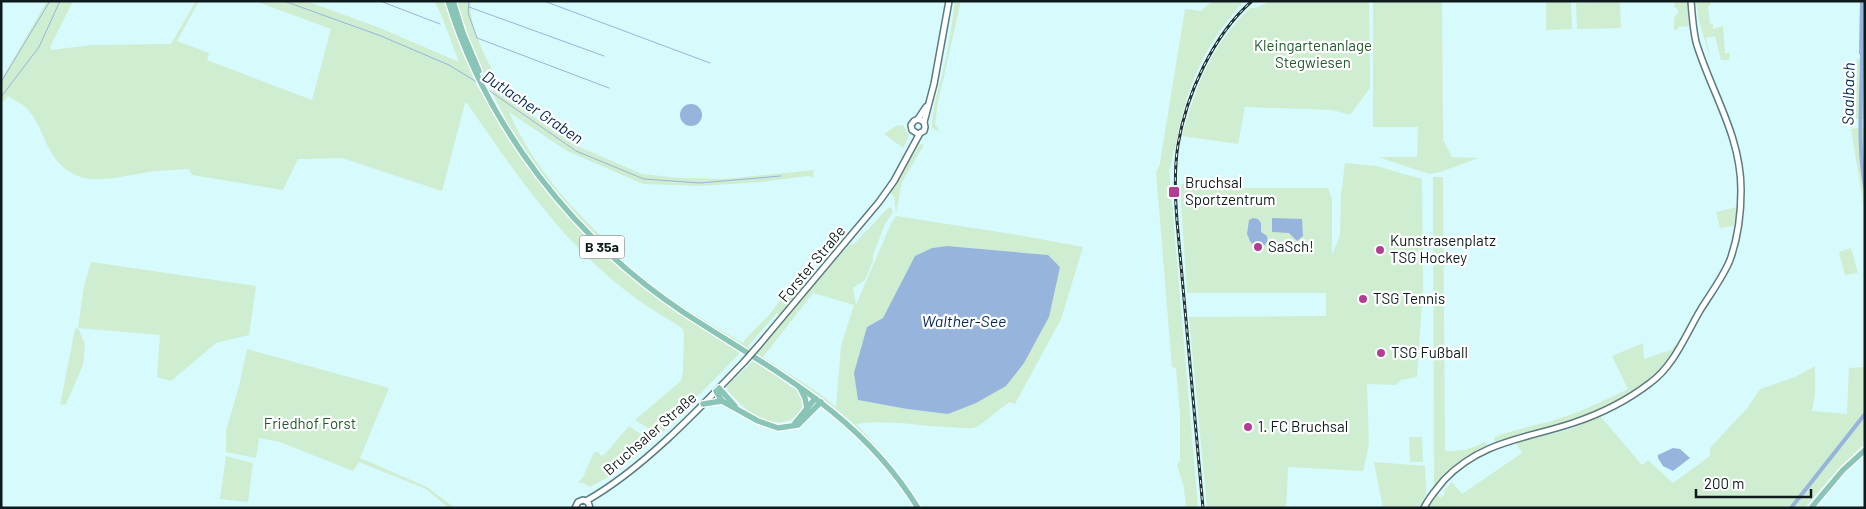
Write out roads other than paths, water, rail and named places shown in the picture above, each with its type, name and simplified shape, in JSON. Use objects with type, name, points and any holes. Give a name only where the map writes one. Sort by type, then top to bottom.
[{"type":"main road","name":"B 35a","points":[[451,4],[464,46],[479,80],[491,96],[504,123]]},
{"type":"main road","name":"B 35a","points":[[451,4],[485,87],[504,123],[547,186],[598,243],[632,274],[666,300],[819,400],[856,431],[875,450],[900,480],[918,508]]},
{"type":"main road","points":[[799,387],[806,398],[807,409]]},
{"type":"main road","points":[[718,390],[722,401]]},
{"type":"main road","points":[[718,390],[736,408]]},
{"type":"main road","points":[[791,426],[807,409],[819,400]]},
{"type":"main road","points":[[703,404],[722,401],[766,425],[782,428],[802,422],[819,400]]},
{"type":"main road","points":[[1811,508],[1843,470],[1865,450]]},
{"type":"street","points":[[928,104],[918,119],[914,120],[911,125],[914,132],[920,133],[925,129],[924,122],[938,64],[949,1]]},
{"type":"street","points":[[1424,508],[1447,477],[1475,455],[1504,442],[1586,417],[1611,406],[1651,383],[1671,362],[1725,270],[1735,245],[1741,182],[1733,137],[1696,42],[1691,1]]},
{"type":"street","points":[[918,119],[924,122]]},
{"type":"street","name":"Forster Straße","points":[[912,147],[914,132]]},
{"type":"street","name":"Forster Straße","points":[[718,390],[760,345],[879,202],[894,181],[920,133]]},
{"type":"street","name":"Bruchsaler Straße","points":[[576,508],[579,501],[588,504],[654,450],[718,390]]},
{"type":"water","points":[[1860,1],[1865,1],[1865,54],[1859,54]]},
{"type":"water","points":[[691,104],[699,107],[702,115],[699,123],[691,126],[683,123],[680,115],[683,107]]},
{"type":"water","points":[[1253,218],[1258,219],[1261,223],[1261,232],[1267,236],[1267,242],[1262,247],[1251,243],[1247,234],[1249,220]]},
{"type":"water","points":[[1272,218],[1302,219],[1303,236],[1297,241],[1289,233],[1272,232]]},
{"type":"water","name":"Walther-See","points":[[947,246],[1048,255],[1060,267],[1049,317],[1024,363],[1006,386],[976,403],[948,414],[858,400],[854,373],[867,327],[883,318],[915,256],[932,248]]},
{"type":"water","points":[[1673,448],[1680,449],[1690,458],[1673,471],[1663,466],[1658,455]]},
{"type":"waterway","points":[[1,82],[50,1]]},
{"type":"waterway","name":"Dutlacher Graben","points":[[1,97],[39,47],[60,1]]},
{"type":"waterway","name":"Dutlacher Graben","points":[[284,1],[381,36],[449,65],[480,84]]},
{"type":"waterway","points":[[380,1],[440,24]]},
{"type":"waterway","points":[[469,1],[468,13],[477,38],[609,88]]},
{"type":"waterway","points":[[544,1],[710,63]]},
{"type":"waterway","points":[[469,7],[604,56]]},
{"type":"waterway","name":"Saalbach","points":[[1862,51],[1861,153],[1865,187]]},
{"type":"waterway","name":"Dutlacher Graben","points":[[487,89],[576,151],[644,179],[700,183],[781,176]]},
{"type":"waterway","points":[[1791,508],[1865,414]]},
{"type":"railway","points":[[1203,508],[1177,221],[1175,183],[1177,154],[1187,106],[1203,67],[1225,31],[1252,1]]},
{"type":"place","name":"Bruchsal Sportzentrum","points":[[1174,192]]},
{"type":"place","name":"SaSch!","points":[[1258,247]]},
{"type":"place","name":"Kunstrasenplatz TSG Hockey","points":[[1380,250]]},
{"type":"place","name":"TSG Tennis","points":[[1363,299]]},
{"type":"place","name":"TSG Fußball","points":[[1381,353]]},
{"type":"place","name":"1. FC Bruchsal","points":[[1248,427]]},
{"type":"park label","name":"Kleingartenanlage Stegwiesen","points":[[1313,54]]},
{"type":"park label","name":"Friedhof Forst","points":[[310,424]]}]
